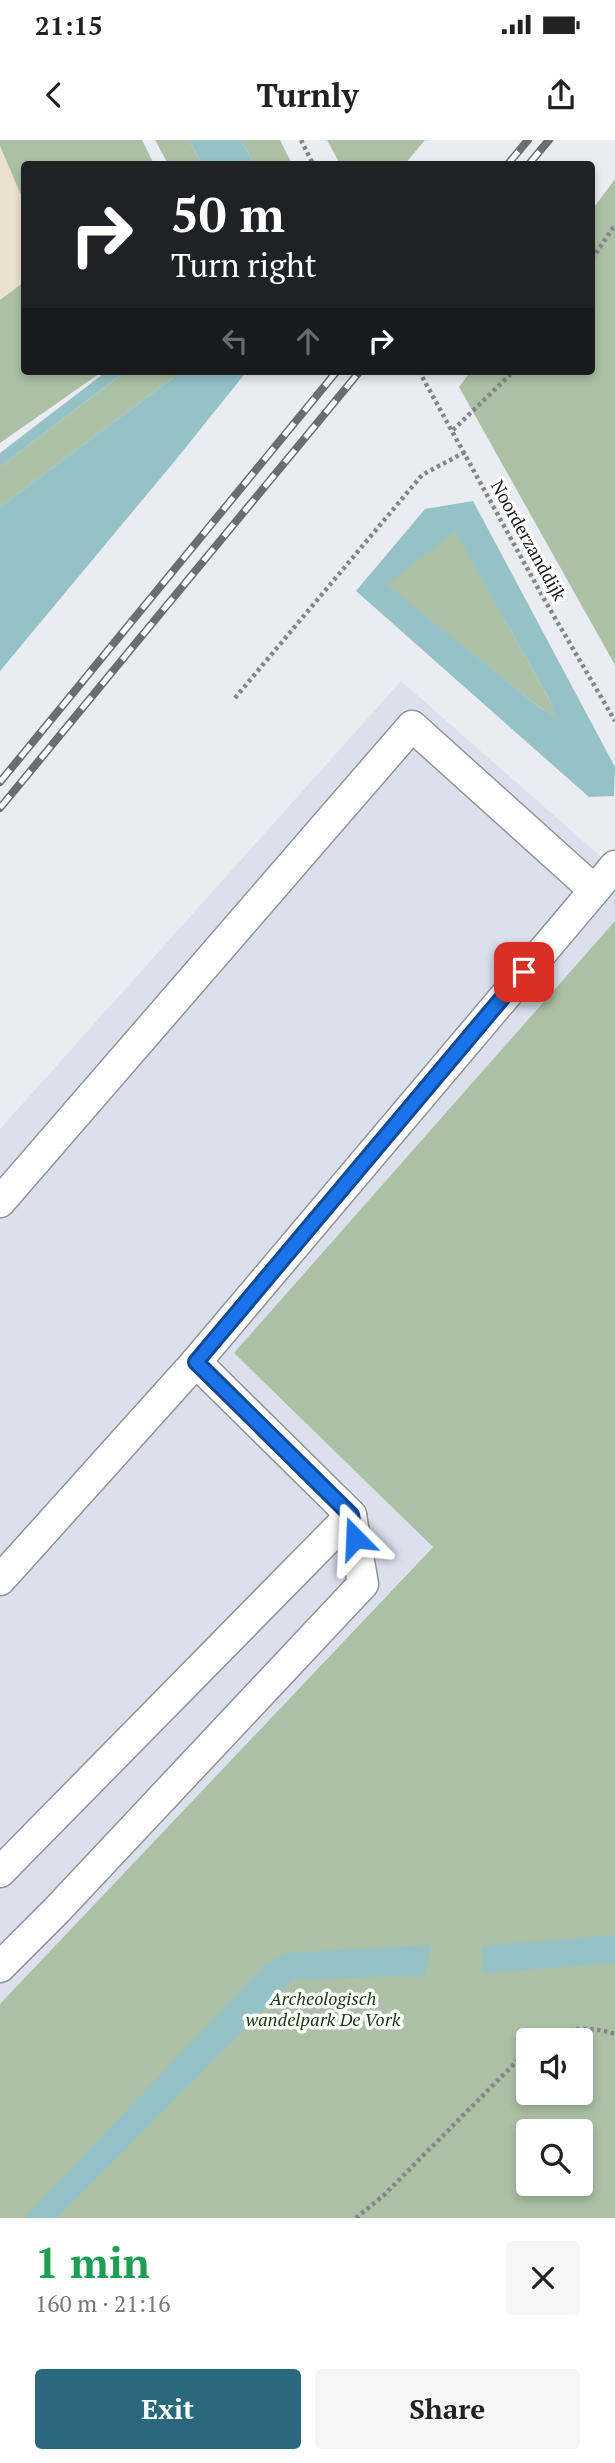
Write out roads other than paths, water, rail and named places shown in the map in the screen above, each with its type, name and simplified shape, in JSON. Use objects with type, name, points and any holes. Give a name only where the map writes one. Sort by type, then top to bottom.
[{"type":"lane","points":[[0,1202],[412,726],[594,890]]},
{"type":"lane","points":[[0,1580],[196,1362],[615,866]]},
{"type":"lane","points":[[0,1967],[56,1911],[363,1584],[351,1515],[196,1362]]},
{"type":"lane","points":[[0,1872],[351,1515]]},
{"type":"water","points":[[189,140],[241,140],[252,161],[200,161]]},
{"type":"water","points":[[102,375],[121,375],[0,467],[0,453]]},
{"type":"water","points":[[177,375],[244,375],[0,671],[0,507]]},
{"type":"water","points":[[473,501],[615,767],[614,796],[589,797],[356,591],[425,509]],"holes":[[[455,531],[548,697],[556,717],[539,707],[387,585]]]},
{"type":"water","points":[[615,1935],[615,1963],[483,1973],[482,1946]]},
{"type":"water","points":[[431,1945],[425,1975],[293,1980],[57,2218],[24,2218],[264,1966],[286,1953]]},
{"type":"railway","points":[[510,161],[528,140]]},
{"type":"railway","points":[[532,161],[549,140]]},
{"type":"railway","points":[[0,782],[334,375]]},
{"type":"railway","points":[[0,808],[357,375]]},
{"type":"park label","name":"Archeologisch wandelpark De Vork","points":[[323,2008]]}]
